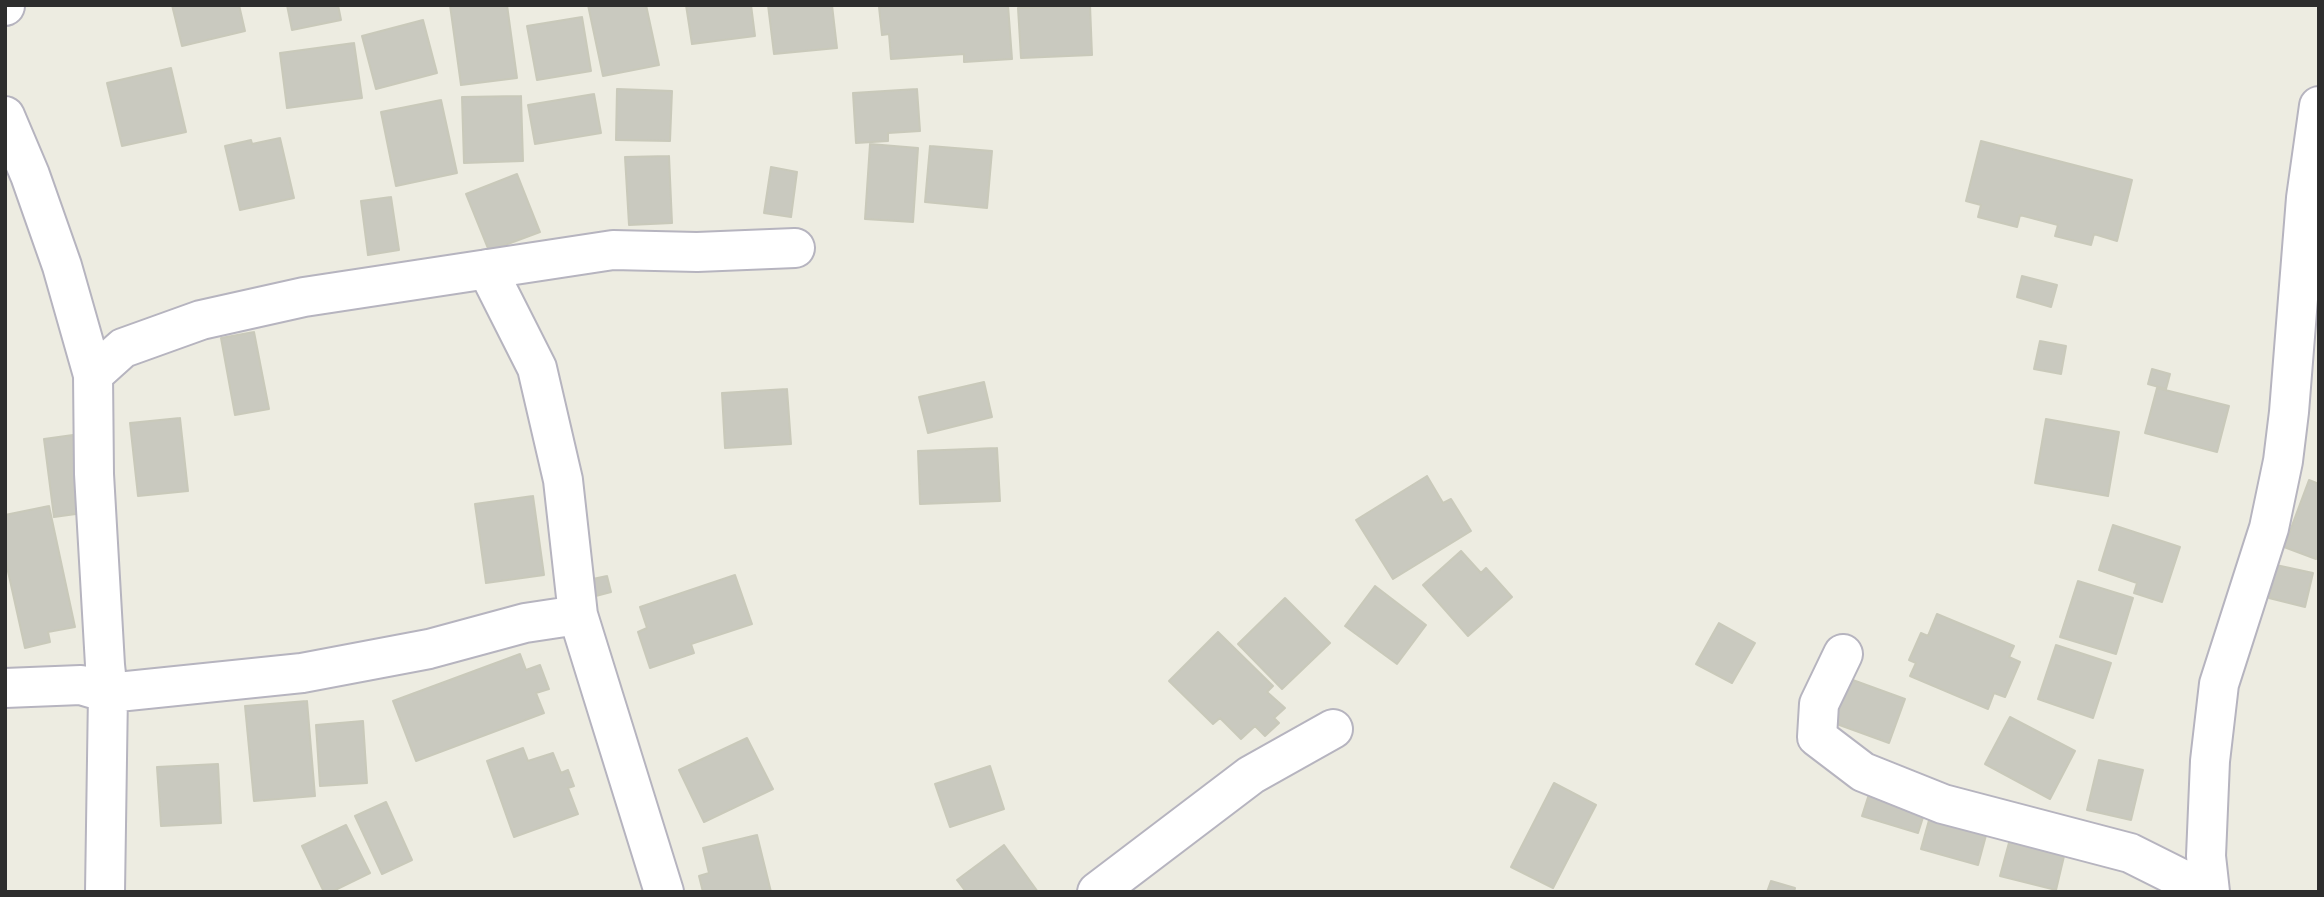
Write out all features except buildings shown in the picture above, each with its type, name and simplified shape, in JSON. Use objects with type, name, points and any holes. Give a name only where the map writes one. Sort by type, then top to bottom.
[{"type":"street","points":[[2209,892],[2206,856],[2210,761],[2219,684],[2269,528],[2283,461],[2306,198],[2319,106]]},
{"type":"street","points":[[5,116],[30,175],[62,266],[93,375],[94,474],[108,693],[104,892]]},
{"type":"street","points":[[93,375],[123,348],[201,320],[304,297],[613,250],[697,252],[795,248]]},
{"type":"street","points":[[487,270],[537,368],[563,480],[578,615],[664,892]]},
{"type":"street","points":[[5,688],[81,685],[108,693],[302,673],[429,649],[525,624],[578,615]]},
{"type":"street","points":[[1843,654],[1819,704],[1817,737],[1863,772],[1943,804],[2130,853],[2209,892]]},
{"type":"street","points":[[1097,892],[1251,775],[1333,729]]}]
